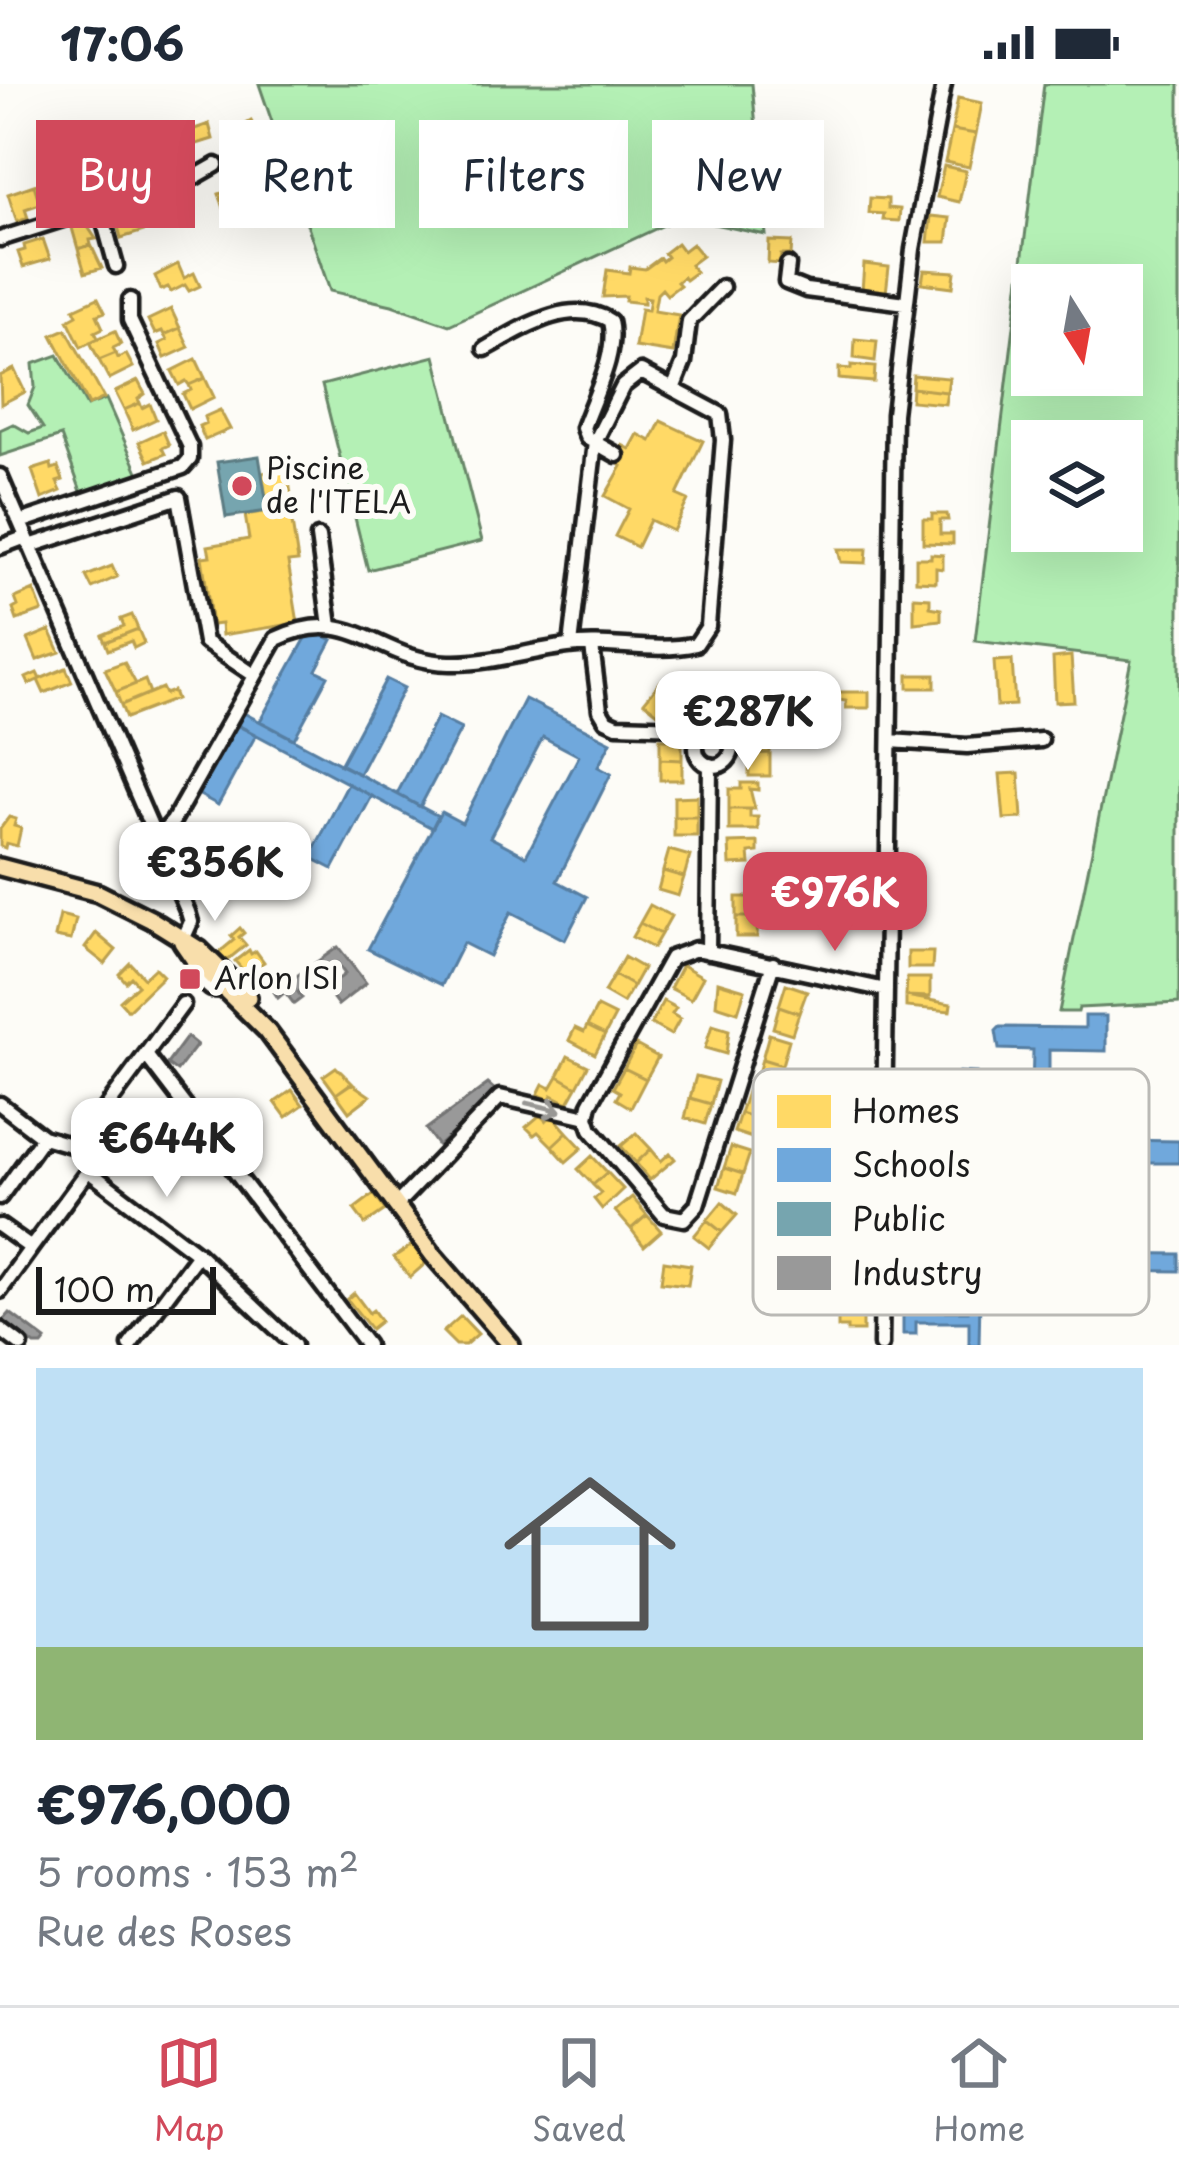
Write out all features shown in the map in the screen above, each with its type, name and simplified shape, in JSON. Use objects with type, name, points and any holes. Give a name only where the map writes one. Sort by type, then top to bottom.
[{"type":"main road","points":[[0,867],[98,893],[200,950],[236,982],[395,1206],[512,1345]]},
{"type":"main road","points":[[177,938],[267,1030]]},
{"type":"street","points":[[884,1069],[894,414],[906,303],[944,84]]},
{"type":"street","points":[[195,178],[216,165]]},
{"type":"street","points":[[0,239],[36,228]]},
{"type":"street","points":[[106,228],[116,266]]},
{"type":"street","points":[[788,265],[786,282],[806,290],[906,303]]},
{"type":"street","points":[[673,389],[684,362],[689,321],[722,287]]},
{"type":"street","points":[[20,522],[183,467],[190,459],[190,447],[130,320],[130,300]]},
{"type":"street","points":[[485,349],[539,319],[559,314],[602,315],[610,321],[614,334],[610,351],[584,428],[587,438],[617,455]]},
{"type":"street","points":[[156,840],[173,821],[276,639],[301,627],[346,628],[407,656],[446,664],[487,662],[572,645],[676,649],[696,644],[709,626],[723,440],[720,414],[641,372],[623,386],[595,442],[572,645]]},
{"type":"street","points":[[0,476],[183,902],[190,922],[177,938]]},
{"type":"street","points":[[0,547],[179,497],[205,642],[254,675]]},
{"type":"street","points":[[318,537],[330,626]]},
{"type":"street","points":[[592,646],[600,710],[606,720],[617,725],[682,728],[700,737]]},
{"type":"street","points":[[700,737],[715,730],[730,739],[727,761],[710,765]]},
{"type":"street","points":[[700,737],[698,754],[710,765],[708,952]]},
{"type":"street","points":[[890,741],[967,746],[1041,740]]},
{"type":"street","points":[[773,964],[697,1205],[684,1219],[664,1215],[591,1129],[587,1117],[661,971],[679,953],[708,952],[773,964],[886,990]]},
{"type":"street","points":[[77,1147],[183,1004]]},
{"type":"street","points":[[146,1054],[367,1345]]},
{"type":"street","points":[[395,1206],[500,1097],[587,1117]]},
{"type":"street","points":[[0,1104],[43,1137],[77,1147],[89,1168],[198,1254],[293,1344]]},
{"type":"street","points":[[0,1197],[43,1137]]},
{"type":"street","points":[[0,1292],[89,1168]]},
{"type":"street","points":[[0,1226],[32,1249]]},
{"type":"street","points":[[130,1345],[198,1254]]},
{"type":"street","points":[[0,1329],[21,1345]]},
{"type":"green space","points":[[259,84],[752,84],[755,120],[652,120],[652,228],[657,228],[449,325],[330,291],[308,228],[395,228],[395,120],[271,120]]},
{"type":"green space","points":[[1044,84],[1179,84],[1179,1003],[1059,1012],[1131,660],[975,641],[1011,350],[1011,396],[1143,396],[1143,264],[1022,264]]},
{"type":"green space","points":[[733,228],[765,228],[766,235]]},
{"type":"green space","points":[[58,355],[87,406],[106,399],[139,474],[82,494],[61,436],[0,456],[0,430],[13,424],[29,433],[43,428],[28,405],[35,387],[33,364]]},
{"type":"green space","points":[[435,356],[482,541],[368,570],[322,385]]},
{"type":"building: Homes","points":[[958,98],[982,103],[976,134],[952,130]]},
{"type":"building: Homes","points":[[209,124],[213,139],[195,145],[195,129]]},
{"type":"building: Homes","points":[[952,130],[976,134],[969,167],[945,162]]},
{"type":"building: Homes","points":[[944,166],[966,171],[959,202],[937,197]]},
{"type":"building: Homes","points":[[34,185],[36,205],[25,209],[28,218],[17,222],[8,194]]},
{"type":"building: Homes","points":[[870,198],[888,199],[888,208],[900,209],[899,221],[869,213]]},
{"type":"building: Homes","points":[[931,216],[950,218],[947,242],[928,242]]},
{"type":"building: Homes","points":[[72,228],[89,228],[96,239],[78,249]]},
{"type":"building: Homes","points":[[118,228],[146,228],[147,230],[121,238]]},
{"type":"building: Homes","points":[[43,239],[50,259],[23,267],[18,252]]},
{"type":"building: Homes","points":[[769,241],[792,242],[791,255],[781,255],[780,264],[768,263]]},
{"type":"building: Homes","points":[[677,243],[683,251],[692,244],[702,256],[690,265],[696,272],[683,277],[667,295],[662,289],[657,294],[654,311],[679,315],[673,353],[635,347],[641,309],[648,310],[650,298],[644,297],[644,303],[625,301],[626,296],[603,297],[607,270],[645,269],[667,257],[664,253]]},
{"type":"building: Homes","points":[[91,245],[102,268],[85,273],[78,249]]},
{"type":"building: Homes","points":[[178,264],[184,278],[194,273],[200,286],[189,291],[185,285],[171,292],[168,287],[161,290],[155,276]]},
{"type":"building: Homes","points":[[864,264],[889,267],[886,293],[862,291]]},
{"type":"building: Homes","points":[[924,270],[955,272],[953,287],[922,283]]},
{"type":"building: Homes","points":[[98,298],[105,312],[97,315],[103,328],[95,332],[98,338],[81,347],[68,320],[77,315],[74,309]]},
{"type":"building: Homes","points":[[171,309],[180,328],[155,334],[148,320]]},
{"type":"building: Homes","points":[[180,328],[189,347],[165,358],[159,344],[167,340],[164,335]]},
{"type":"building: Homes","points":[[66,329],[104,398],[89,405],[52,335]]},
{"type":"building: Homes","points":[[115,331],[121,344],[113,348],[116,353],[99,360],[90,342]]},
{"type":"building: Homes","points":[[855,339],[877,341],[875,361],[854,358]]},
{"type":"building: Homes","points":[[116,353],[118,358],[126,354],[133,367],[109,379],[99,360]]},
{"type":"building: Homes","points":[[196,359],[205,378],[179,385],[172,371]]},
{"type":"building: Homes","points":[[851,365],[875,367],[874,382],[839,379],[839,368],[851,369]]},
{"type":"building: Homes","points":[[14,369],[25,392],[1,404],[0,376]]},
{"type":"building: Homes","points":[[913,375],[949,378],[947,392],[912,388]]},
{"type":"building: Homes","points":[[205,378],[214,397],[190,409],[183,394],[191,390],[189,385]]},
{"type":"building: Homes","points":[[138,381],[145,394],[138,399],[140,403],[124,410],[115,392]]},
{"type":"building: Homes","points":[[912,388],[947,392],[945,404],[911,401]]},
{"type":"building: Homes","points":[[140,403],[142,408],[150,404],[156,419],[133,430],[124,410]]},
{"type":"building: Homes","points":[[220,410],[230,429],[205,440],[199,426],[206,423],[204,417]]},
{"type":"building: Homes","points":[[661,421],[703,441],[677,495],[688,500],[673,531],[650,520],[637,547],[615,536],[629,509],[605,496],[622,466],[613,461],[622,445],[630,449],[638,434],[651,441]]},
{"type":"building: Homes","points":[[163,431],[169,445],[162,448],[165,454],[148,461],[139,442]]},
{"type":"building: Homes","points":[[51,464],[52,469],[58,467],[63,480],[57,482],[61,491],[42,499],[32,470]]},
{"type":"building: Homes","points":[[287,469],[293,507],[282,509],[283,518],[291,516],[298,561],[288,562],[298,623],[222,635],[221,624],[212,625],[202,557],[210,556],[208,546],[249,539],[245,515],[268,511],[262,473]]},
{"type":"building: Homes","points":[[932,514],[947,514],[948,520],[940,520],[940,534],[953,534],[953,544],[923,543],[923,519],[932,519]]},
{"type":"building: Homes","points":[[838,549],[867,549],[866,563],[841,562]]},
{"type":"building: Homes","points":[[931,554],[943,555],[936,582],[916,581],[916,558],[931,558]]},
{"type":"building: Homes","points":[[112,566],[117,577],[92,588],[86,576]]},
{"type":"building: Homes","points":[[34,590],[42,611],[17,620],[15,598]]},
{"type":"building: Homes","points":[[914,597],[930,598],[930,607],[941,609],[941,620],[914,623]]},
{"type":"building: Homes","points":[[132,615],[138,629],[105,642],[102,635],[124,626],[121,619]]},
{"type":"building: Homes","points":[[138,629],[144,643],[134,648],[131,641],[108,650],[105,642]]},
{"type":"building: Homes","points":[[50,630],[60,652],[37,660],[28,639]]},
{"type":"building: Homes","points":[[1071,656],[1074,701],[1055,702],[1053,658]]},
{"type":"building: Homes","points":[[1012,660],[1015,705],[997,706],[994,661]]},
{"type":"building: Homes","points":[[124,662],[136,684],[116,692],[105,669]]},
{"type":"building: Homes","points":[[66,668],[72,682],[44,693],[38,680],[29,684],[26,678],[37,673],[40,679]]},
{"type":"building: Homes","points":[[908,675],[935,675],[935,688],[908,688]]},
{"type":"building: Homes","points":[[145,680],[150,693],[121,705],[116,692]]},
{"type":"building: Homes","points":[[661,681],[672,690],[668,695],[674,699],[664,718],[644,702]]},
{"type":"building: Homes","points":[[162,688],[165,694],[173,691],[176,699],[126,718],[121,705]]},
{"type":"building: Homes","points":[[838,692],[869,692],[869,708],[846,708]]},
{"type":"building: Homes","points":[[763,693],[763,702],[751,702],[752,714],[728,715],[728,694]]},
{"type":"building: Homes","points":[[728,694],[728,715],[705,715],[704,695]]},
{"type":"building: Homes","points":[[749,731],[770,731],[770,753],[749,754]]},
{"type":"building: Homes","points":[[660,739],[682,739],[682,760],[660,759]]},
{"type":"building: Homes","points":[[770,753],[770,776],[749,776],[749,754]]},
{"type":"building: Homes","points":[[660,759],[682,760],[682,780],[660,780]]},
{"type":"building: Homes","points":[[1019,773],[1022,818],[1004,819],[1000,774]]},
{"type":"building: Homes","points":[[741,783],[758,783],[758,790],[750,789],[755,809],[729,809],[729,789],[741,789]]},
{"type":"building: Homes","points":[[697,796],[697,817],[674,817],[674,797]]},
{"type":"building: Homes","points":[[729,809],[750,809],[750,817],[758,817],[758,830],[729,830]]},
{"type":"building: Homes","points":[[9,817],[21,828],[17,846],[6,843],[5,848],[0,846],[0,829]]},
{"type":"building: Homes","points":[[674,817],[697,817],[697,836],[674,836]]},
{"type":"building: Homes","points":[[758,842],[758,852],[749,853],[750,864],[730,865],[729,843]]},
{"type":"building: Homes","points":[[669,850],[690,856],[684,877],[663,871]]},
{"type":"building: Homes","points":[[136,859],[157,879],[144,893],[124,871]]},
{"type":"building: Homes","points":[[663,871],[684,877],[678,896],[658,890]]},
{"type":"building: Homes","points":[[845,880],[869,880],[869,899],[845,898]]},
{"type":"building: Homes","points":[[736,897],[758,897],[758,917],[736,917]]},
{"type":"building: Homes","points":[[845,898],[869,899],[869,920],[845,920]]},
{"type":"building: Homes","points":[[650,905],[671,916],[661,934],[640,923]]},
{"type":"building: Homes","points":[[60,915],[76,919],[71,940],[55,937]]},
{"type":"building: Homes","points":[[736,917],[758,917],[757,937],[736,937]]},
{"type":"building: Homes","points":[[640,923],[661,934],[653,948],[632,937]]},
{"type":"building: Homes","points":[[240,928],[244,933],[239,937],[246,945],[225,962],[217,954]]},
{"type":"building: Homes","points":[[96,933],[116,950],[105,964],[85,948]]},
{"type":"building: Homes","points":[[249,950],[264,962],[247,975],[235,961]]},
{"type":"building: Homes","points":[[908,952],[933,952],[932,968],[908,968]]},
{"type":"building: Homes","points":[[624,957],[643,968],[633,986],[614,975]]},
{"type":"building: Homes","points":[[130,963],[144,978],[155,968],[163,976],[128,1010],[120,1001],[138,985],[119,974]]},
{"type":"building: Homes","points":[[682,965],[703,977],[691,999],[670,988]]},
{"type":"building: Homes","points":[[614,975],[633,986],[623,1003],[604,992]]},
{"type":"building: Homes","points":[[907,978],[930,978],[930,997],[906,996]]},
{"type":"building: Homes","points":[[718,982],[745,990],[738,1012],[716,1005]]},
{"type":"building: Homes","points":[[786,984],[807,991],[799,1013],[779,1006]]},
{"type":"building: Homes","points":[[906,996],[951,1004],[950,1011],[906,1007]]},
{"type":"building: Homes","points":[[663,1001],[676,1008],[672,1014],[680,1019],[671,1035],[651,1024]]},
{"type":"building: Homes","points":[[779,1006],[799,1013],[792,1034],[773,1028]]},
{"type":"building: Homes","points":[[597,1007],[615,1016],[605,1035],[587,1026]]},
{"type":"building: Homes","points":[[712,1025],[729,1030],[726,1054],[705,1048]]},
{"type":"building: Homes","points":[[587,1026],[605,1035],[595,1054],[569,1040],[575,1028],[584,1032]]},
{"type":"building: Homes","points":[[769,1034],[789,1040],[782,1065],[762,1059]]},
{"type":"building: Homes","points":[[636,1045],[658,1057],[646,1079],[624,1068]]},
{"type":"building: Homes","points":[[568,1056],[588,1066],[577,1087],[558,1076]]},
{"type":"building: Homes","points":[[762,1059],[782,1065],[781,1069],[759,1069]]},
{"type":"building: Homes","points":[[336,1067],[352,1083],[336,1094],[323,1076]]},
{"type":"building: Homes","points":[[624,1068],[646,1079],[631,1108],[616,1099],[620,1092],[613,1088]]},
{"type":"building: Homes","points":[[558,1076],[577,1087],[568,1103],[538,1094],[543,1084],[551,1088]]},
{"type":"building: Homes","points":[[696,1076],[717,1081],[711,1104],[690,1098]]},
{"type":"building: Homes","points":[[351,1083],[370,1096],[349,1112],[336,1094]]},
{"type":"building: Homes","points":[[292,1090],[303,1105],[286,1117],[275,1102]]},
{"type":"building: Homes","points":[[747,1092],[753,1094],[753,1117],[740,1113]]},
{"type":"building: Homes","points":[[690,1098],[711,1104],[705,1124],[685,1118]]},
{"type":"building: Homes","points":[[740,1113],[753,1117],[753,1138],[734,1132]]},
{"type":"building: Homes","points":[[540,1115],[546,1121],[552,1115],[567,1132],[552,1146],[526,1127]]},
{"type":"building: Homes","points":[[567,1132],[582,1148],[566,1162],[552,1146]]},
{"type":"building: Homes","points":[[636,1133],[651,1149],[636,1163],[621,1146]]},
{"type":"building: Homes","points":[[731,1147],[750,1153],[743,1174],[724,1168]]},
{"type":"building: Homes","points":[[651,1149],[661,1161],[670,1153],[675,1159],[650,1180],[636,1163]]},
{"type":"building: Homes","points":[[592,1156],[607,1172],[593,1185],[578,1169]]},
{"type":"building: Homes","points":[[724,1168],[743,1174],[737,1193],[718,1187]]},
{"type":"building: Homes","points":[[607,1172],[623,1189],[602,1209],[594,1199],[601,1193],[593,1185]]},
{"type":"building: Homes","points":[[374,1194],[385,1210],[365,1224],[354,1209]]},
{"type":"building: Homes","points":[[632,1197],[647,1215],[631,1229],[615,1211]]},
{"type":"building: Homes","points":[[722,1202],[737,1215],[722,1232],[707,1220]]},
{"type":"building: Homes","points":[[647,1215],[661,1231],[644,1246],[631,1229]]},
{"type":"building: Homes","points":[[707,1220],[722,1232],[709,1248],[694,1236]]},
{"type":"building: Homes","points":[[412,1245],[427,1262],[410,1277],[394,1257]]},
{"type":"building: Homes","points":[[664,1261],[691,1265],[688,1285],[661,1282]]},
{"type":"building: Homes","points":[[354,1293],[381,1321],[371,1329],[347,1299]]},
{"type":"building: Homes","points":[[838,1315],[863,1315],[863,1331],[838,1327]]},
{"type":"building: Homes","points":[[461,1316],[478,1334],[465,1345],[456,1345],[443,1332]]},
{"type":"building: Schools","points":[[311,629],[332,640],[316,670],[328,676],[294,739],[260,721]]},
{"type":"building: Schools","points":[[386,679],[404,688],[359,774],[340,765]]},
{"type":"building: Schools","points":[[525,699],[611,742],[598,767],[611,774],[557,881],[587,897],[565,940],[511,912],[489,956],[463,943],[442,985],[368,949],[441,812],[462,823]],"holes":[[[543,737],[579,756],[526,856],[490,837]]]},
{"type":"building: Schools","points":[[242,712],[438,816],[432,828],[236,724]]},
{"type":"building: Schools","points":[[437,717],[461,729],[420,807],[397,794]]},
{"type":"building: Schools","points":[[232,723],[256,735],[218,805],[194,792]]},
{"type":"building: Schools","points":[[348,784],[372,796],[333,869],[310,857]]},
{"type":"building: Schools","points":[[1085,1016],[1106,1016],[1106,1051],[1049,1050],[1049,1069],[1033,1069],[1033,1050],[999,1049],[996,1031],[1000,1027],[1085,1028]]},
{"type":"building: Schools","points":[[1149,1141],[1179,1141],[1179,1163],[1149,1163]]},
{"type":"building: Schools","points":[[1149,1254],[1179,1254],[1179,1271],[1149,1271]]},
{"type":"building: Schools","points":[[903,1315],[980,1315],[979,1345],[969,1345],[969,1322],[916,1322],[916,1334],[903,1334]]},
{"type":"building: Public","name":"Piscine de l'ITELA","points":[[259,456],[268,511],[226,517],[217,462]]},
{"type":"building: Industry","points":[[338,947],[366,983],[338,1005],[326,989],[345,974],[337,963],[298,992],[302,998],[294,1004],[285,992],[278,998],[274,992]]},
{"type":"building: Industry","points":[[187,1037],[197,1045],[177,1071],[167,1064]]},
{"type":"building: Industry","points":[[488,1084],[495,1090],[489,1100],[438,1146],[426,1129]]},
{"type":"building: Industry","points":[[10,1313],[46,1340],[42,1345],[35,1345],[3,1321]]},
{"type":"place","name":"Piscine de l'ITELA","points":[[242,486]]},
{"type":"place","name":"Arlon ISI","points":[[190,979]]}]
